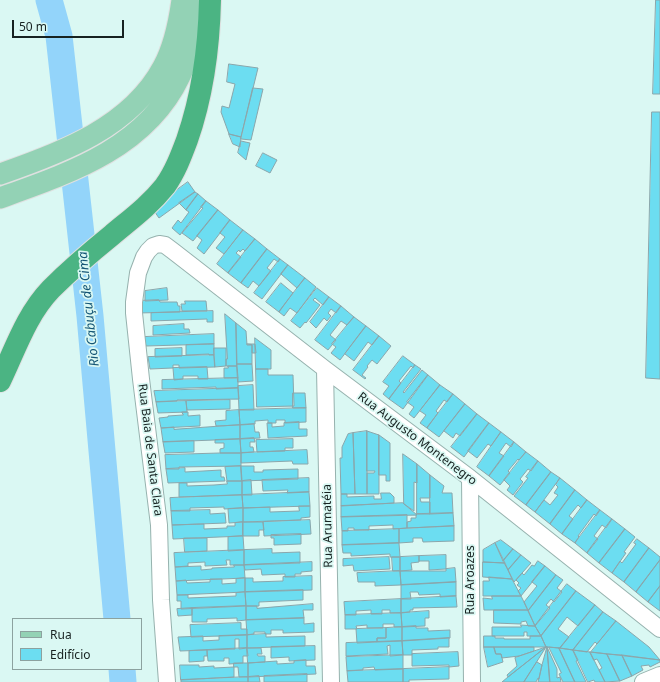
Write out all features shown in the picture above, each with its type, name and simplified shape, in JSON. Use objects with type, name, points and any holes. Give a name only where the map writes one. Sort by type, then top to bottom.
[{"type":"highway","points":[[0,381],[29,317],[50,290],[85,257],[121,227],[137,216],[165,185],[174,172],[192,126],[202,87],[210,23],[210,0]]},
{"type":"main road","points":[[0,174],[40,160],[91,136],[124,115],[139,101],[164,67],[173,42],[182,0]]},
{"type":"main road","points":[[0,198],[40,184],[97,159],[137,132],[157,112],[170,94],[181,74],[192,40],[202,0]]},
{"type":"street","name":"Rua Baia de Santa Clara","points":[[167,682],[161,600],[159,525],[140,378],[134,302],[138,273],[148,251],[153,246],[159,244],[165,245],[173,250]]},
{"type":"street","name":"Rua Augusto Montenegro","points":[[173,250],[325,369],[470,478],[660,629]]},
{"type":"street","name":"Rua Arumatéia","points":[[325,369],[331,682]]},
{"type":"street","name":"Rua Aroazes","points":[[470,478],[472,682]]},
{"type":"street","points":[[643,682],[660,675]]},
{"type":"building","points":[[656,0],[660,0],[660,94],[653,94]]},
{"type":"building","points":[[229,64],[258,68],[241,137],[229,134],[221,112],[222,106],[229,108],[235,84],[227,82]]},
{"type":"building","points":[[253,88],[263,89],[251,140],[241,139]]},
{"type":"building","points":[[652,112],[660,112],[660,379],[646,378]]},
{"type":"building","points":[[229,134],[241,137],[240,147],[233,144]]},
{"type":"building","points":[[241,141],[250,143],[246,160],[238,153]]},
{"type":"building","points":[[263,153],[277,160],[270,173],[256,166]]},
{"type":"building","points":[[188,182],[195,192],[159,218],[152,208]]},
{"type":"building","points":[[195,192],[198,194],[186,210],[179,203]]},
{"type":"building","points":[[198,194],[206,201],[180,235],[172,228],[178,220],[181,223],[189,212],[186,210]]},
{"type":"building","points":[[206,201],[218,210],[193,241],[182,233],[203,208],[201,207]]},
{"type":"building","points":[[218,210],[230,220],[204,254],[197,248],[202,240],[197,236]]},
{"type":"building","points":[[230,220],[243,230],[224,254],[216,248],[225,237],[220,233]]},
{"type":"building","points":[[243,230],[255,239],[245,251],[243,249],[236,253],[241,257],[228,273],[217,264]]},
{"type":"building","points":[[255,239],[267,249],[241,283],[228,273]]},
{"type":"building","points":[[267,249],[280,259],[278,262],[274,259],[267,268],[271,271],[259,286],[253,281],[248,288],[241,283]]},
{"type":"building","points":[[280,259],[288,265],[262,299],[254,293]]},
{"type":"building","points":[[288,265],[305,278],[297,288],[281,274]]},
{"type":"building","points":[[305,278],[316,287],[297,313],[290,308],[284,316],[279,312]]},
{"type":"building","points":[[281,283],[293,293],[279,312],[266,302]]},
{"type":"building","points":[[167,288],[168,300],[145,301],[145,291]]},
{"type":"building","points":[[317,288],[329,297],[323,305],[315,298],[313,300],[320,305],[306,323],[305,322],[300,328],[291,321]]},
{"type":"building","points":[[329,297],[341,306],[336,313],[331,309],[328,313],[331,316],[327,321],[324,318],[316,328],[310,322]]},
{"type":"building","points":[[159,300],[160,302],[177,302],[178,306],[180,306],[180,312],[138,313],[137,301]]},
{"type":"building","points":[[185,301],[206,301],[207,311],[182,311],[181,304],[185,304]]},
{"type":"building","points":[[341,306],[354,317],[347,325],[341,321],[330,335],[336,340],[328,350],[315,340]]},
{"type":"building","points":[[213,311],[213,322],[207,322],[207,319],[151,321],[151,313]]},
{"type":"building","points":[[225,314],[236,323],[237,366],[226,366]]},
{"type":"building","points":[[354,317],[366,326],[340,360],[331,353],[336,347],[332,344]]},
{"type":"building","points":[[236,323],[246,331],[247,345],[252,345],[252,364],[237,364]]},
{"type":"building","points":[[184,324],[184,329],[189,329],[190,333],[153,335],[153,326]]},
{"type":"building","points":[[366,326],[379,336],[372,345],[368,342],[354,361],[345,354]]},
{"type":"building","points":[[214,334],[214,344],[146,346],[144,337]]},
{"type":"building","points":[[379,336],[391,346],[377,364],[372,360],[367,366],[368,367],[362,375],[366,378],[365,379],[353,370]]},
{"type":"building","points":[[255,338],[271,350],[271,369],[256,369]]},
{"type":"building","points":[[214,344],[214,355],[186,355],[186,345]]},
{"type":"building","points":[[247,344],[255,344],[256,353],[252,353],[252,345]]},
{"type":"building","points":[[182,348],[182,356],[155,357],[155,349]]},
{"type":"building","points":[[214,348],[226,348],[226,366],[215,367]]},
{"type":"building","points":[[214,355],[215,367],[179,368],[179,365],[173,365],[173,368],[150,369],[148,357]]},
{"type":"building","points":[[403,356],[415,365],[413,368],[411,366],[399,381],[401,383],[389,399],[383,394],[389,386],[383,382]]},
{"type":"building","points":[[237,364],[252,364],[253,381],[238,382]]},
{"type":"building","points":[[415,365],[421,369],[403,392],[404,393],[422,370],[428,375],[403,409],[389,399]]},
{"type":"building","points":[[228,366],[237,366],[238,378],[224,378],[224,368],[228,368]]},
{"type":"building","points":[[207,367],[208,379],[198,379],[198,376],[183,376],[183,379],[174,380],[173,368]]},
{"type":"building","points":[[256,369],[268,369],[268,375],[293,375],[294,406],[257,407]]},
{"type":"building","points":[[428,375],[440,385],[414,418],[409,414],[414,407],[407,402]]},
{"type":"building","points":[[238,378],[238,388],[216,389],[216,387],[162,389],[162,380]]},
{"type":"building","points":[[253,385],[254,410],[239,410],[238,386]]},
{"type":"building","points":[[440,385],[453,394],[447,402],[444,400],[436,411],[438,413],[427,428],[420,423],[426,415],[420,411]]},
{"type":"building","points":[[238,388],[239,399],[177,400],[156,402],[154,391]]},
{"type":"building","points":[[293,393],[305,393],[306,408],[293,408]]},
{"type":"building","points":[[453,394],[465,404],[439,437],[427,428]]},
{"type":"building","points":[[230,400],[230,409],[187,410],[186,401]]},
{"type":"building","points":[[186,401],[187,412],[158,413],[156,402]]},
{"type":"building","points":[[465,404],[477,414],[460,436],[456,433],[453,438],[444,431]]},
{"type":"building","points":[[306,408],[306,422],[285,423],[285,420],[276,420],[276,423],[268,423],[268,420],[255,421],[255,424],[240,425],[239,410]]},
{"type":"building","points":[[239,410],[240,425],[216,426],[215,421],[226,420],[226,411]]},
{"type":"building","points":[[182,412],[188,412],[188,416],[200,415],[200,426],[161,428],[159,418],[183,415]]},
{"type":"building","points":[[477,414],[489,423],[464,457],[451,447]]},
{"type":"building","points":[[299,422],[299,429],[307,429],[307,436],[268,438],[267,423],[272,423],[272,427],[284,426],[284,423]]},
{"type":"building","points":[[489,423],[501,432],[491,446],[488,444],[477,458],[468,451]]},
{"type":"building","points":[[254,424],[255,432],[259,432],[260,438],[240,439],[240,425]]},
{"type":"building","points":[[240,425],[240,439],[163,442],[161,428],[174,427],[174,429]]},
{"type":"building","points":[[367,431],[379,435],[379,494],[367,494],[367,473],[374,473],[375,471],[367,471]]},
{"type":"building","points":[[367,431],[367,494],[355,494],[353,433]]},
{"type":"building","points":[[501,432],[514,442],[511,447],[506,443],[499,453],[504,456],[489,476],[477,467]]},
{"type":"building","points":[[353,433],[355,494],[341,494],[340,458],[342,458],[342,447],[348,434]]},
{"type":"building","points":[[379,435],[390,443],[390,481],[386,481],[386,475],[379,475]]},
{"type":"building","points":[[254,438],[255,442],[250,442],[250,447],[253,447],[254,452],[241,453],[240,439]]},
{"type":"building","points":[[240,439],[241,453],[220,453],[220,449],[224,448],[224,443],[215,443],[215,440]]},
{"type":"building","points":[[293,439],[293,448],[285,448],[285,451],[257,452],[256,440]]},
{"type":"building","points":[[194,441],[194,452],[165,453],[163,442]]},
{"type":"building","points":[[514,442],[526,452],[508,471],[510,473],[500,485],[489,476]]},
{"type":"building","points":[[307,450],[308,464],[293,464],[292,461],[241,463],[241,453]]},
{"type":"building","points":[[526,452],[538,461],[531,471],[528,469],[520,479],[523,482],[513,495],[507,490],[510,486],[504,480]]},
{"type":"building","points":[[241,453],[241,466],[179,467],[179,469],[166,469],[165,455]]},
{"type":"building","points":[[403,454],[417,464],[417,483],[414,482],[414,511],[404,504]]},
{"type":"building","points":[[538,461],[551,472],[526,505],[514,496],[528,478],[526,477]]},
{"type":"building","points":[[417,464],[430,475],[430,498],[420,498],[421,502],[430,502],[430,514],[417,514]]},
{"type":"building","points":[[241,466],[242,481],[227,481],[225,467]]},
{"type":"building","points":[[241,466],[254,466],[254,472],[263,472],[263,470],[298,469],[298,479],[242,481]]},
{"type":"building","points":[[185,468],[185,472],[221,470],[221,477],[224,477],[225,481],[168,483],[166,469]]},
{"type":"building","points":[[551,472],[560,478],[535,512],[526,505]]},
{"type":"building","points":[[430,475],[444,486],[442,493],[452,493],[453,513],[430,514]]},
{"type":"building","points":[[309,478],[309,492],[287,493],[288,490],[263,491],[262,480]]},
{"type":"building","points":[[560,478],[575,490],[550,524],[535,512],[544,500],[550,505],[558,495],[554,493],[558,487],[556,485]]},
{"type":"building","points":[[251,480],[252,495],[242,495],[242,481]]},
{"type":"building","points":[[227,481],[242,481],[242,495],[179,497],[179,483],[187,483],[187,486],[214,485],[227,484]]},
{"type":"building","points":[[575,490],[587,500],[581,508],[578,505],[569,516],[573,519],[562,534],[550,524]]},
{"type":"building","points":[[309,492],[310,506],[243,508],[242,495]]},
{"type":"building","points":[[381,493],[390,493],[394,497],[394,503],[341,506],[341,494],[347,494],[347,497],[374,496],[374,499],[381,499]]},
{"type":"building","points":[[242,495],[243,508],[190,508],[190,511],[171,511],[170,498]]},
{"type":"building","points":[[587,500],[600,510],[596,516],[594,514],[578,536],[579,537],[575,543],[562,534]]},
{"type":"building","points":[[403,503],[417,515],[341,517],[341,506]]},
{"type":"building","points":[[299,506],[310,506],[310,517],[301,518],[301,520],[243,522],[243,508],[270,507],[270,512],[299,511]]},
{"type":"building","points":[[243,508],[243,522],[229,523],[228,509]]},
{"type":"building","points":[[210,510],[210,514],[225,513],[226,523],[172,525],[171,511]]},
{"type":"building","points":[[600,510],[612,519],[606,528],[602,525],[594,536],[598,539],[587,553],[575,543]]},
{"type":"building","points":[[453,513],[454,526],[407,528],[407,522],[411,521],[411,518],[416,518],[417,514]]},
{"type":"building","points":[[407,515],[407,528],[393,529],[393,525],[369,526],[369,530],[354,530],[354,528],[348,528],[348,531],[342,531],[341,517]]},
{"type":"building","points":[[612,519],[625,529],[599,563],[587,553]]},
{"type":"building","points":[[310,520],[311,534],[264,536],[263,522]]},
{"type":"building","points":[[243,522],[243,536],[173,539],[172,525],[204,524],[204,529],[227,528],[227,526],[235,526],[235,523]]},
{"type":"building","points":[[243,522],[263,522],[264,530],[259,530],[259,536],[243,536]]},
{"type":"building","points":[[454,526],[454,541],[423,542],[422,538],[413,538],[413,542],[399,543],[399,529]]},
{"type":"building","points":[[399,529],[399,543],[342,545],[342,531]]},
{"type":"building","points":[[625,529],[635,537],[612,573],[599,563]]},
{"type":"building","points":[[301,534],[301,544],[274,545],[274,538],[271,538],[271,535]]},
{"type":"building","points":[[243,536],[244,550],[228,551],[228,537]]},
{"type":"building","points":[[184,538],[207,538],[207,551],[185,552]]},
{"type":"building","points":[[637,539],[649,548],[624,582],[612,573],[620,561],[622,563],[636,544],[634,543]]},
{"type":"building","points":[[501,540],[513,549],[503,561],[495,543]]},
{"type":"building","points":[[399,543],[400,557],[390,557],[390,554],[351,556],[351,553],[343,553],[342,545]]},
{"type":"building","points":[[495,543],[505,563],[483,562],[483,550]]},
{"type":"building","points":[[649,548],[660,557],[660,560],[636,592],[624,582]]},
{"type":"building","points":[[272,549],[272,553],[300,552],[300,563],[244,565],[244,550]]},
{"type":"building","points":[[513,549],[521,555],[508,570],[503,561]]},
{"type":"building","points":[[244,550],[244,565],[230,565],[230,560],[226,560],[227,565],[205,566],[205,562],[188,563],[188,566],[175,567],[174,553]]},
{"type":"building","points":[[446,555],[446,569],[429,570],[429,561],[419,561],[419,556]]},
{"type":"building","points":[[521,555],[531,563],[514,582],[508,570]]},
{"type":"building","points":[[419,556],[419,562],[411,563],[412,570],[400,571],[400,557]]},
{"type":"building","points":[[389,557],[390,569],[354,571],[353,565],[343,566],[343,559]]},
{"type":"building","points":[[392,557],[400,557],[400,571],[393,571]]},
{"type":"building","points":[[660,560],[660,586],[648,602],[636,592]]},
{"type":"building","points":[[538,561],[545,566],[521,596],[518,591],[521,588],[517,585],[519,583],[516,580],[522,573],[524,575],[532,565],[534,566]]},
{"type":"building","points":[[312,562],[312,571],[295,574],[295,577],[285,577],[285,574],[262,575],[261,569],[245,570],[244,565]]},
{"type":"building","points":[[483,562],[505,563],[512,579],[483,577]]},
{"type":"building","points":[[234,565],[244,565],[245,578],[176,581],[175,567],[201,566],[201,570],[234,567]]},
{"type":"building","points":[[545,566],[556,575],[528,611],[524,602],[537,586],[532,582]]},
{"type":"building","points":[[455,568],[456,582],[401,585],[400,571],[446,571],[446,569]]},
{"type":"building","points":[[400,571],[401,585],[375,586],[375,582],[358,582],[357,573]]},
{"type":"building","points":[[556,575],[563,580],[557,588],[562,592],[554,602],[551,599],[546,605],[550,608],[535,626],[528,611]]},
{"type":"building","points":[[312,576],[312,590],[245,592],[245,578],[253,578],[253,582],[283,581],[283,577]]},
{"type":"building","points":[[489,577],[512,579],[521,596],[483,596],[483,581],[489,581]]},
{"type":"building","points":[[245,578],[245,592],[177,595],[176,581],[186,580],[187,583],[210,582],[210,579],[222,579],[222,584],[236,583],[236,579]]},
{"type":"building","points":[[456,582],[456,596],[440,597],[440,594],[419,595],[418,592],[410,592],[411,599],[401,599],[401,585]]},
{"type":"building","points":[[567,584],[576,591],[541,636],[535,626]]},
{"type":"building","points":[[660,586],[660,611],[648,602]]},
{"type":"building","points":[[303,590],[303,600],[259,602],[259,606],[246,606],[245,592]]},
{"type":"building","points":[[576,591],[595,605],[578,626],[567,617],[558,629],[569,637],[560,648],[546,647],[541,636]]},
{"type":"building","points":[[245,592],[246,606],[181,609],[181,601],[177,601],[177,595],[188,595],[188,598],[236,596],[236,593]]},
{"type":"building","points":[[456,596],[457,607],[413,608],[410,612],[401,613],[401,599]]},
{"type":"building","points":[[492,596],[521,596],[528,610],[484,610],[483,598],[492,599]]},
{"type":"building","points":[[401,599],[401,613],[390,613],[390,610],[382,610],[382,614],[371,614],[371,610],[356,611],[356,615],[345,615],[344,602]]},
{"type":"building","points":[[313,604],[313,610],[303,610],[304,618],[246,620],[246,606],[257,606],[257,608]]},
{"type":"building","points":[[595,605],[603,612],[573,650],[560,648]]},
{"type":"building","points":[[246,606],[246,620],[237,621],[237,618],[207,619],[207,622],[192,622],[192,608]]},
{"type":"building","points":[[192,608],[192,615],[178,616],[177,609]]},
{"type":"building","points":[[494,610],[528,610],[535,626],[528,626],[526,621],[521,622],[521,624],[494,623]]},
{"type":"building","points":[[429,611],[429,618],[425,618],[425,626],[402,627],[401,613]]},
{"type":"building","points":[[603,612],[616,621],[597,644],[595,642],[587,652],[573,650]]},
{"type":"building","points":[[401,613],[402,627],[394,627],[394,624],[383,624],[383,628],[367,628],[367,625],[356,626],[357,629],[345,629],[345,615]]},
{"type":"building","points":[[304,618],[304,624],[314,623],[314,632],[283,633],[283,630],[271,630],[271,634],[265,634],[265,632],[254,632],[254,634],[247,635],[246,620]]},
{"type":"building","points":[[616,621],[649,647],[660,660],[591,652]]},
{"type":"building","points":[[241,623],[241,629],[247,629],[247,635],[191,637],[190,625]]},
{"type":"building","points":[[521,625],[535,626],[541,636],[527,636],[527,632],[524,632],[524,636],[492,636],[492,627],[521,627]]},
{"type":"building","points":[[416,626],[416,628],[428,628],[428,631],[450,630],[450,638],[402,641],[402,627]]},
{"type":"building","points":[[402,627],[402,641],[377,642],[377,638],[386,638],[386,628]]},
{"type":"building","points":[[386,628],[386,638],[377,638],[377,642],[357,643],[356,629]]},
{"type":"building","points":[[266,634],[266,637],[305,636],[305,646],[247,648],[247,635]]},
{"type":"building","points":[[247,635],[247,648],[239,649],[239,639],[235,639],[235,649],[180,651],[178,637],[203,636],[203,641],[219,640],[219,636]]},
{"type":"building","points":[[484,636],[495,636],[495,638],[504,639],[530,639],[530,636],[541,636],[546,647],[484,647]]},
{"type":"building","points":[[449,638],[449,647],[412,650],[412,655],[403,655],[402,641]]},
{"type":"building","points":[[402,641],[403,655],[390,656],[390,645],[387,646],[388,654],[346,656],[346,643]]},
{"type":"building","points":[[315,646],[315,660],[289,661],[289,657],[271,658],[271,647]]},
{"type":"building","points":[[484,647],[494,647],[496,654],[501,654],[503,662],[488,667]]},
{"type":"building","points":[[494,647],[534,647],[534,651],[519,656],[502,658],[501,654],[496,654]]},
{"type":"building","points":[[546,647],[524,682],[502,682],[508,677]]},
{"type":"building","points":[[546,647],[508,677],[507,675],[517,666],[515,658]]},
{"type":"building","points":[[547,647],[557,669],[557,678],[560,677],[561,682],[550,682]]},
{"type":"building","points":[[547,647],[550,682],[538,682],[542,665]]},
{"type":"building","points":[[549,647],[559,648],[575,682],[563,682],[559,674],[561,673]]},
{"type":"building","points":[[247,648],[248,656],[243,656],[243,663],[229,664],[229,658],[224,658],[224,661],[208,661],[207,650]]},
{"type":"building","points":[[247,648],[261,648],[262,654],[257,654],[258,656],[265,656],[265,662],[248,663]]},
{"type":"building","points":[[559,648],[573,650],[578,660],[576,661],[586,682],[575,682]]},
{"type":"building","points":[[207,650],[207,656],[204,656],[204,661],[189,662],[189,651]]},
{"type":"building","points":[[573,650],[590,652],[605,682],[595,682],[594,680],[588,682]]},
{"type":"building","points":[[458,652],[459,666],[412,666],[412,654]]},
{"type":"building","points":[[590,652],[607,654],[620,681],[605,682],[599,670],[602,668],[597,659],[594,660]]},
{"type":"building","points":[[607,654],[622,655],[632,676],[620,681]]},
{"type":"building","points":[[403,655],[403,669],[375,670],[374,667],[363,668],[363,670],[347,671],[346,657]]},
{"type":"building","points":[[622,655],[660,660],[660,662],[650,667],[649,665],[641,666],[643,670],[632,676]]},
{"type":"building","points":[[306,660],[306,666],[315,666],[316,674],[248,677],[248,663],[277,661],[277,664],[294,663],[294,661]]},
{"type":"building","points":[[537,662],[542,665],[539,679],[538,678],[536,682],[524,682]]},
{"type":"building","points":[[234,663],[248,663],[248,677],[239,677],[238,667],[234,667]]},
{"type":"building","points":[[180,665],[199,665],[199,667],[214,666],[214,668],[234,667],[234,677],[181,680]]},
{"type":"building","points":[[449,667],[449,679],[409,680],[409,682],[403,682],[403,669]]},
{"type":"building","points":[[403,669],[403,682],[348,682],[347,671]]},
{"type":"building","points":[[307,674],[307,682],[264,682],[264,676]]},
{"type":"building","points":[[259,676],[260,682],[248,682],[248,677]]},
{"type":"building","points":[[248,677],[248,682],[181,682],[181,680]]},
{"type":"waterway","name":"Rio Cabuçu de Cima","points":[[49,0],[59,36],[90,316],[117,618]]},
{"type":"waterway","name":"Rio Cabuçu de Cima","points":[[122,670],[123,682]]}]
